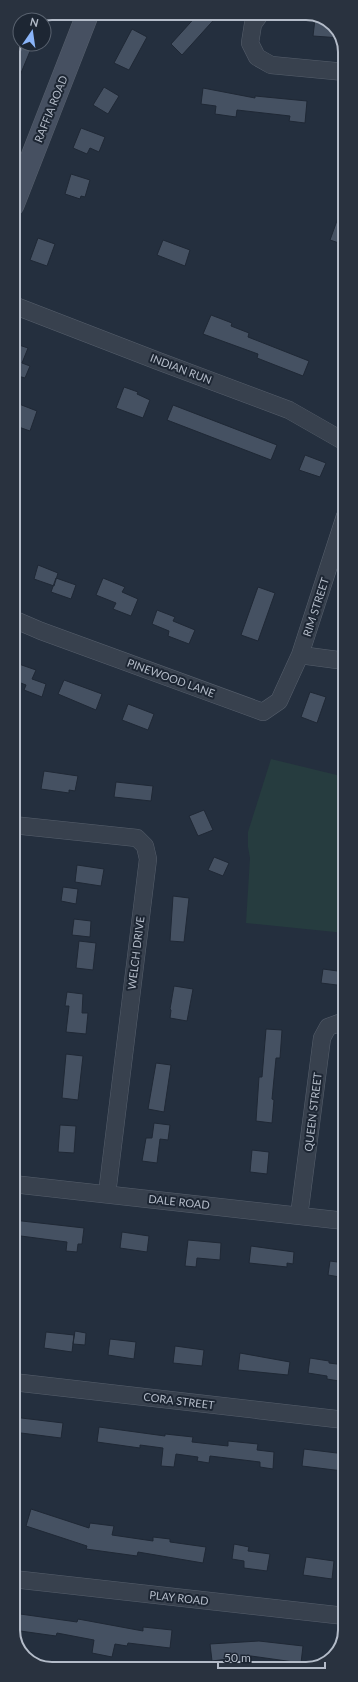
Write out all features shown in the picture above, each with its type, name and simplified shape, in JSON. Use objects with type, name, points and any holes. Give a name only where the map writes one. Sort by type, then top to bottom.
[{"type":"main road","name":"RAFFIA ROAD","points":[[20,187],[85,20]]},
{"type":"street","points":[[256,20],[253,24],[250,43],[257,57],[271,65],[338,71]]},
{"type":"street","name":"INDIAN RUN","points":[[20,308],[158,362],[289,410],[338,438]]},
{"type":"street","name":"RIM STREET","points":[[300,655],[338,538]]},
{"type":"street","name":"PINEWOOD LANE","points":[[20,622],[263,712],[279,701],[300,655]]},
{"type":"street","points":[[300,655],[338,660]]},
{"type":"street","name":"WELCH DRIVE","points":[[20,826],[137,838],[145,846],[148,859],[107,1194]]},
{"type":"street","name":"QUEEN STREET","points":[[300,1216],[322,1038],[328,1027],[338,1023]]},
{"type":"street","name":"DALE ROAD","points":[[20,1185],[338,1220]]},
{"type":"street","name":"CORA STREET","points":[[20,1383],[338,1419]]},
{"type":"street","name":"PLAY ROAD","points":[[20,1580],[338,1615]]},
{"type":"green space","points":[[271,759],[338,775],[338,932],[246,923],[250,858],[248,832]]},
{"type":"building","points":[[193,20],[214,20],[182,55],[171,44]]},
{"type":"building","points":[[315,21],[324,25],[335,38],[313,36]]},
{"type":"building","points":[[132,29],[147,37],[129,70],[114,63]]},
{"type":"building","points":[[20,52],[30,52],[20,75]]},
{"type":"building","points":[[104,87],[119,96],[108,114],[93,105]]},
{"type":"building","points":[[203,88],[255,98],[255,96],[307,101],[305,123],[289,121],[290,116],[237,110],[236,117],[215,114],[216,106],[201,104]]},
{"type":"building","points":[[81,128],[105,137],[99,152],[90,148],[87,154],[73,148]]},
{"type":"building","points":[[71,174],[90,180],[85,197],[81,196],[80,199],[65,194]]},
{"type":"building","points":[[338,218],[338,243],[330,240]]},
{"type":"building","points":[[38,238],[55,244],[47,266],[30,260]]},
{"type":"building","points":[[163,240],[190,250],[185,266],[157,255]]},
{"type":"building","points":[[211,315],[232,323],[231,326],[249,333],[248,337],[309,361],[303,376],[257,358],[258,354],[203,334]]},
{"type":"building","points":[[20,345],[28,348],[22,363],[30,366],[25,378],[20,377]]},
{"type":"building","points":[[124,387],[138,392],[137,394],[150,400],[143,418],[116,408]]},
{"type":"building","points":[[20,404],[37,411],[30,431],[20,427]]},
{"type":"building","points":[[173,405],[277,445],[271,460],[167,420]]},
{"type":"building","points":[[305,455],[326,463],[320,477],[299,470]]},
{"type":"building","points":[[38,565],[58,573],[54,586],[34,579]]},
{"type":"building","points":[[56,578],[76,585],[71,599],[51,592]]},
{"type":"building","points":[[103,578],[125,587],[122,592],[138,599],[131,616],[113,609],[116,603],[96,595]]},
{"type":"building","points":[[258,587],[275,593],[258,641],[241,635]]},
{"type":"building","points":[[157,610],[175,617],[173,621],[195,630],[189,644],[168,636],[169,631],[152,624]]},
{"type":"building","points":[[20,664],[36,670],[32,679],[46,684],[42,697],[24,690],[26,685],[20,683]]},
{"type":"building","points":[[64,680],[102,694],[96,710],[58,694]]},
{"type":"building","points":[[310,692],[326,697],[317,723],[301,717]]},
{"type":"building","points":[[128,704],[154,714],[148,730],[122,720]]},
{"type":"building","points":[[44,771],[78,776],[75,791],[69,790],[69,793],[41,789]]},
{"type":"building","points":[[116,782],[153,786],[151,801],[114,797]]},
{"type":"building","points":[[204,810],[213,830],[198,836],[189,816]]},
{"type":"building","points":[[214,857],[229,863],[223,876],[208,870]]},
{"type":"building","points":[[77,865],[104,869],[101,886],[75,882]]},
{"type":"building","points":[[63,887],[78,889],[76,904],[61,901]]},
{"type":"building","points":[[173,896],[189,898],[184,942],[170,941]]},
{"type":"building","points":[[74,919],[91,921],[90,937],[72,935]]},
{"type":"building","points":[[79,941],[96,943],[93,970],[76,968]]},
{"type":"building","points":[[323,969],[338,971],[338,985],[321,983]]},
{"type":"building","points":[[174,986],[193,989],[187,1021],[170,1018]]},
{"type":"building","points":[[67,992],[83,994],[82,1013],[88,1013],[86,1034],[66,1032],[69,1006],[65,1006]]},
{"type":"building","points":[[266,1029],[282,1030],[280,1058],[276,1058],[272,1099],[274,1100],[272,1123],[256,1121],[259,1077],[262,1077]]},
{"type":"building","points":[[66,1054],[83,1056],[78,1100],[62,1098]]},
{"type":"building","points":[[156,1063],[171,1065],[164,1112],[148,1109]]},
{"type":"building","points":[[154,1123],[170,1125],[168,1140],[160,1139],[157,1163],[142,1161],[146,1138],[152,1138]]},
{"type":"building","points":[[60,1125],[76,1126],[74,1153],[58,1152]]},
{"type":"building","points":[[252,1150],[269,1152],[267,1174],[250,1172]]},
{"type":"building","points":[[20,1221],[84,1228],[82,1244],[78,1244],[77,1252],[66,1251],[67,1242],[20,1236]]},
{"type":"building","points":[[122,1232],[149,1236],[147,1252],[120,1248]]},
{"type":"building","points":[[188,1240],[221,1243],[220,1260],[197,1258],[196,1267],[185,1266]]},
{"type":"building","points":[[251,1246],[294,1252],[293,1264],[287,1263],[287,1267],[249,1263]]},
{"type":"building","points":[[330,1261],[338,1262],[338,1277],[328,1275]]},
{"type":"building","points":[[75,1331],[86,1333],[85,1345],[73,1344]]},
{"type":"building","points":[[46,1332],[74,1335],[72,1352],[44,1348]]},
{"type":"building","points":[[110,1339],[136,1342],[134,1359],[108,1355]]},
{"type":"building","points":[[175,1346],[204,1350],[202,1366],[173,1363]]},
{"type":"building","points":[[240,1353],[290,1362],[288,1375],[238,1370]]},
{"type":"building","points":[[310,1358],[338,1364],[338,1381],[327,1379],[327,1376],[308,1373]]},
{"type":"building","points":[[20,1418],[63,1423],[61,1438],[20,1433]]},
{"type":"building","points":[[99,1427],[165,1436],[165,1434],[193,1437],[192,1442],[228,1446],[228,1441],[258,1444],[257,1450],[274,1452],[273,1469],[260,1467],[260,1462],[210,1456],[209,1463],[197,1461],[198,1457],[176,1454],[174,1467],[161,1466],[163,1448],[140,1445],[140,1448],[97,1442]]},
{"type":"building","points":[[304,1449],[338,1453],[338,1470],[302,1466]]},
{"type":"building","points":[[31,1509],[89,1528],[90,1523],[114,1526],[112,1535],[153,1541],[153,1537],[170,1539],[170,1542],[206,1547],[203,1563],[138,1552],[137,1556],[86,1549],[87,1546],[26,1526]]},
{"type":"building","points":[[234,1544],[249,1547],[248,1551],[270,1554],[267,1571],[244,1568],[244,1561],[232,1559]]},
{"type":"building","points":[[306,1557],[334,1561],[332,1579],[303,1575]]},
{"type":"building","points":[[20,1614],[77,1622],[78,1619],[143,1631],[143,1627],[172,1630],[170,1648],[128,1643],[127,1646],[115,1644],[112,1657],[92,1653],[94,1640],[57,1633],[56,1636],[20,1631]]},
{"type":"building","points":[[259,1641],[303,1646],[301,1662],[251,1656],[251,1662],[228,1662],[228,1659],[212,1661],[210,1644]]}]
